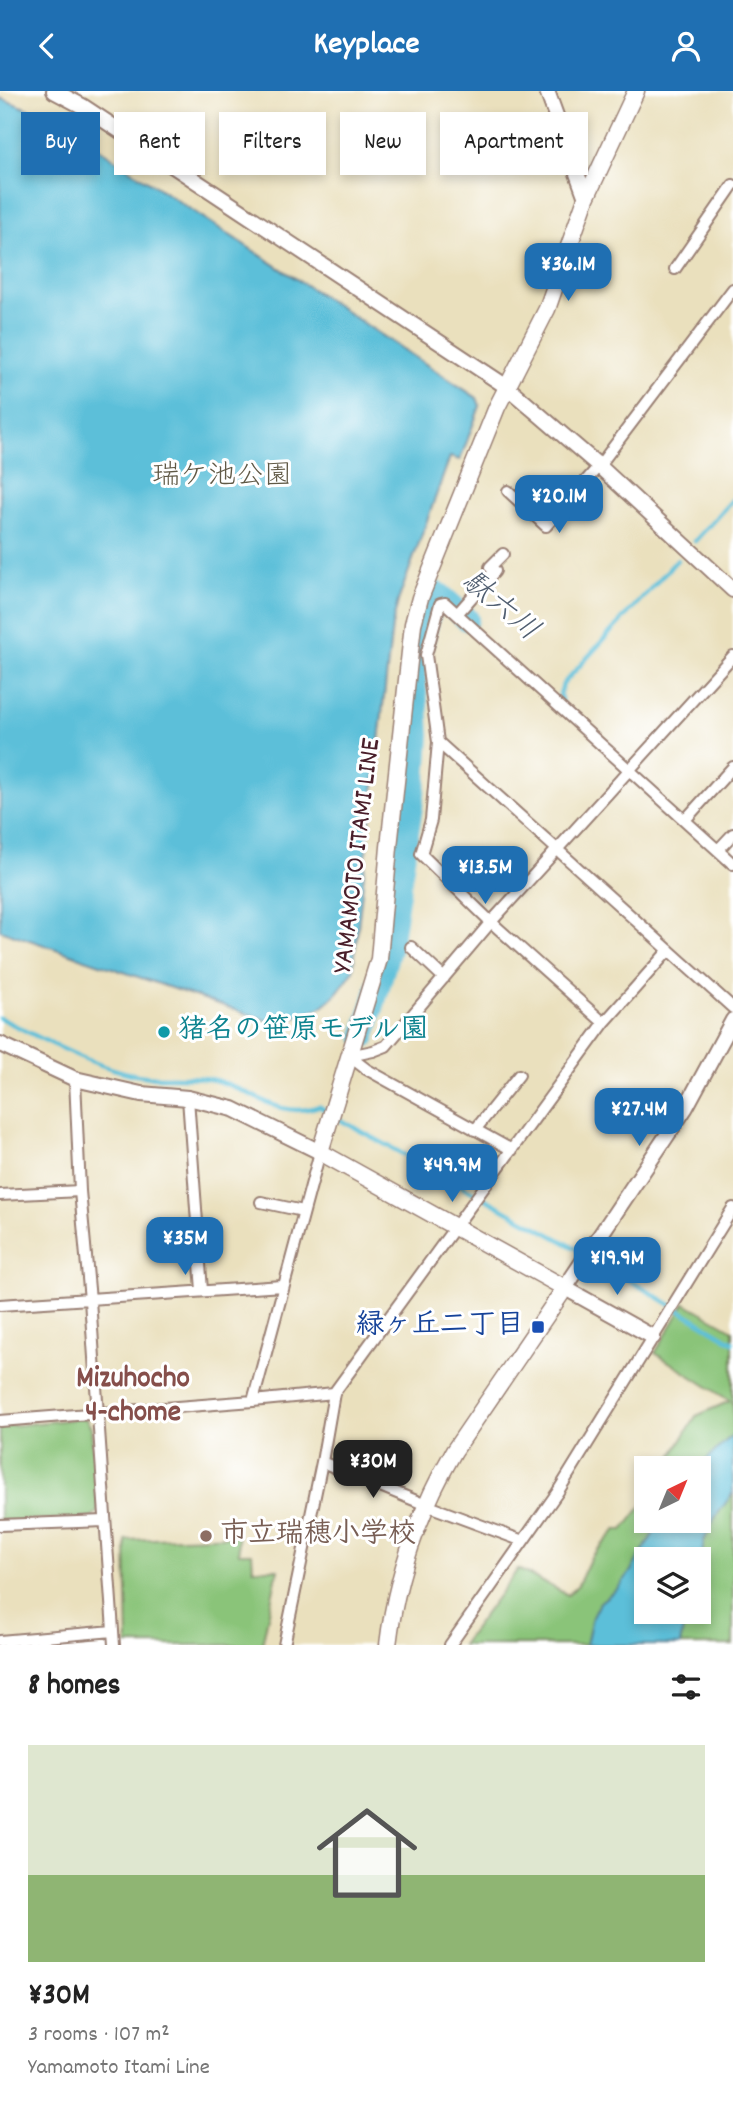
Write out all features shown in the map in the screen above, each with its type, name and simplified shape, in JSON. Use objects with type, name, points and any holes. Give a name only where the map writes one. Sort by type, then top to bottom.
[{"type":"main road","name":"YAMAMOTO ITAMI LINE","points":[[320,1152],[379,959],[413,624],[497,407],[547,309],[586,198],[636,91]]},
{"type":"main road","points":[[320,1152],[565,1288],[454,1451],[426,1505],[407,1562],[391,1622],[388,1645]]},
{"type":"street","points":[[54,91],[84,107],[507,387],[599,466],[733,590]]},
{"type":"street","points":[[547,91],[586,198]]},
{"type":"street","points":[[675,269],[733,185]]},
{"type":"street","points":[[508,491],[546,526],[599,466],[733,289]]},
{"type":"street","points":[[459,612],[495,571],[491,567],[503,554]]},
{"type":"street","points":[[604,1023],[491,922],[421,854],[431,820],[438,741],[426,655],[439,604],[445,603],[459,612],[632,768],[685,820],[721,847],[733,864]]},
{"type":"street","points":[[349,1056],[386,1046],[491,922],[733,656]]},
{"type":"street","points":[[438,741],[733,1008]]},
{"type":"street","points":[[685,820],[733,767]]},
{"type":"street","points":[[721,847],[733,834]]},
{"type":"street","points":[[411,947],[444,978]]},
{"type":"street","points":[[284,1645],[334,1393],[604,1023],[669,950]]},
{"type":"street","points":[[653,1337],[565,1288],[686,1107],[733,1020]]},
{"type":"street","points":[[0,1044],[75,1079],[141,1094],[188,1098],[233,1109],[320,1152],[253,1401]]},
{"type":"street","points":[[349,1056],[366,1069],[512,1150]]},
{"type":"street","points":[[475,1130],[519,1075]]},
{"type":"street","points":[[75,1079],[79,1191],[90,1300],[114,1645]]},
{"type":"street","points":[[188,1098],[201,1291]]},
{"type":"street","points":[[0,1195],[79,1191]]},
{"type":"street","points":[[261,1202],[303,1212]]},
{"type":"street","points":[[450,1645],[557,1493],[733,1208]]},
{"type":"street","points":[[0,1305],[282,1286]]},
{"type":"street","points":[[0,1421],[334,1393]]},
{"type":"street","points":[[322,1462],[523,1541]]},
{"type":"street","points":[[0,1525],[104,1521]]},
{"type":"street","points":[[0,1641],[113,1630]]},
{"type":"green space","points":[[685,1303],[733,1330],[733,1645],[462,1645],[518,1569],[568,1595],[578,1585],[591,1557],[616,1530],[623,1530],[634,1516],[634,1533],[711,1533],[711,1456],[672,1456],[696,1416],[730,1401],[655,1353]]},
{"type":"green space","points":[[85,1418],[91,1427],[98,1511],[92,1518],[0,1521],[0,1427]]},
{"type":"green space","points":[[238,1536],[239,1553],[252,1553],[253,1569],[278,1569],[262,1645],[128,1645],[126,1540]]},
{"type":"water","name":"瑞ケ池公園","points":[[0,98],[35,112],[21,112],[21,175],[100,175],[100,150],[114,159],[114,175],[139,175],[477,398],[480,406],[460,460],[450,457],[398,601],[392,626],[353,971],[336,994],[309,1013],[268,1021],[0,930]]},
{"type":"water","points":[[733,1434],[733,1493],[711,1526],[711,1456]]},
{"type":"water","points":[[654,1533],[708,1533],[703,1547],[645,1547]]},
{"type":"water","points":[[634,1566],[634,1624],[684,1624],[680,1645],[586,1645],[592,1617],[599,1603],[617,1589]]},
{"type":"waterway","points":[[695,541],[733,499]]},
{"type":"waterway","points":[[562,704],[560,694],[563,684],[677,560]]},
{"type":"waterway","name":"駄六川","points":[[364,1036],[390,945],[415,780],[418,735],[414,674],[434,594],[439,594],[467,619]]},
{"type":"waterway","points":[[0,1018],[70,1053],[126,1073],[153,1077],[206,1078],[228,1084],[278,1107],[304,1110],[319,1106],[328,1112]]},
{"type":"waterway","points":[[360,1048],[364,1036]]},
{"type":"waterway","points":[[335,1117],[579,1250]]},
{"type":"waterway","points":[[599,1262],[733,1342]]},
{"type":"place","name":"猪名の笹原モデル園","points":[[164,1032]]},
{"type":"place","name":"緑ヶ丘二丁目","points":[[538,1327]]},
{"type":"place","name":"市立瑞穂小学校","points":[[206,1536]]},
{"type":"district","name":"Mizuhocho 4-chome","points":[[133,1398]]}]
